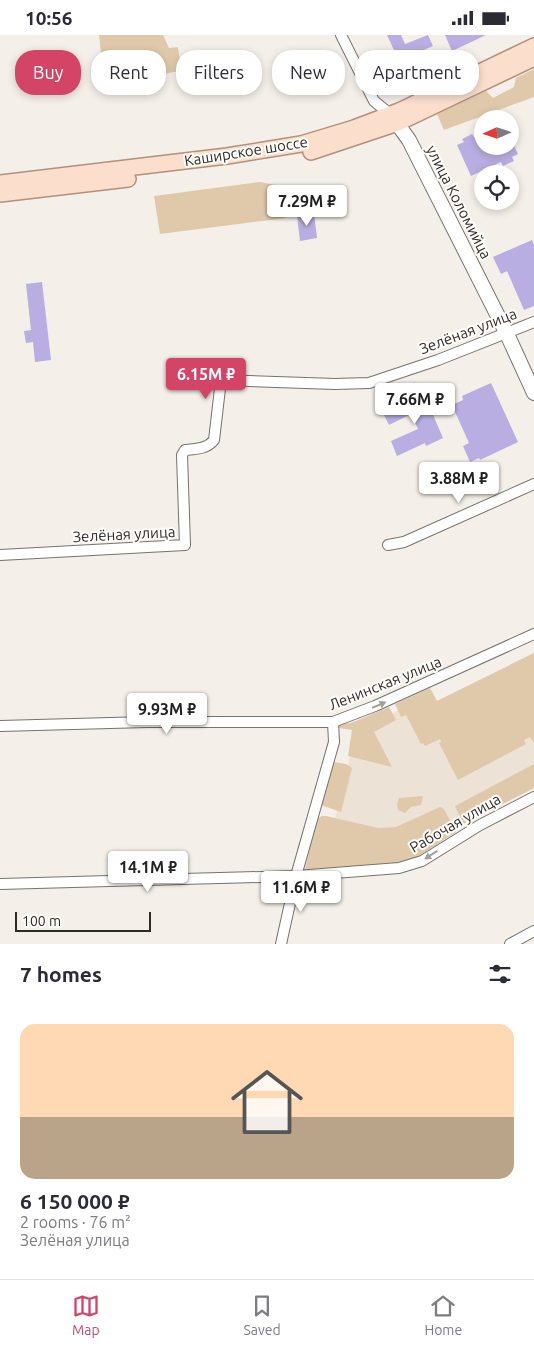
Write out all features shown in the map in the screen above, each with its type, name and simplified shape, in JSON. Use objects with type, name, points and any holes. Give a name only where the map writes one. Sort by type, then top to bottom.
[{"type":"main road","name":"Каширское шоссе","points":[[0,183],[176,163],[273,149],[320,139],[394,119],[534,46]]},
{"type":"main road","name":"Каширское шоссе","points":[[0,194],[276,159],[328,147],[534,58]]},
{"type":"main road","name":"улица Коломийца","points":[[394,119],[409,140],[507,334],[534,393]]},
{"type":"street","name":"улица Коломийца","points":[[341,35],[374,101],[394,119]]},
{"type":"street","name":"Зелёная улица","points":[[0,555],[185,545],[182,455],[185,450],[199,449],[210,445],[214,440],[220,380],[335,384],[369,383],[438,360],[534,322]]},
{"type":"street","points":[[388,545],[404,542],[534,484]]},
{"type":"street","name":"Ленинская улица","points":[[0,726],[147,722],[333,722],[375,706],[534,634]]},
{"type":"street","points":[[280,944],[296,876],[334,742],[333,722]]},
{"type":"street","name":"Рабочая улица","points":[[0,884],[296,876],[382,870],[411,865],[427,858],[480,825],[534,797]]},
{"type":"street","points":[[510,944],[534,931]]},
{"type":"shaded area","points":[[99,35],[163,35],[169,48],[178,47],[178,50],[176,50],[176,72],[166,73],[166,50],[101,50]]},
{"type":"shaded area","points":[[534,69],[534,97],[499,110],[474,110],[474,119],[444,130],[437,114],[486,91],[493,98],[514,87],[516,78]]},
{"type":"shaded area","points":[[260,182],[275,185],[286,218],[160,234],[154,196]]},
{"type":"shaded area","points":[[534,653],[534,788],[455,828],[456,832],[405,860],[325,861],[356,732],[432,693],[437,701]]},
{"type":"shaded area","points":[[534,653],[534,743],[530,737],[524,740],[526,744],[458,780],[439,743],[441,742],[440,739],[425,746],[423,743],[421,744],[406,715],[401,717],[395,704],[430,688],[437,701]]},
{"type":"shaded area","points":[[389,707],[396,720],[374,732],[392,767],[348,756],[352,730],[339,728],[339,724],[351,723]]},
{"type":"shaded area","points":[[334,762],[346,764],[352,768],[341,812],[321,805]]},
{"type":"shaded area","points":[[534,764],[534,788],[463,824],[455,806]]},
{"type":"shaded area","points":[[423,796],[421,805],[411,807],[405,813],[398,810],[399,798]]},
{"type":"shaded area","points":[[440,807],[444,809],[456,832],[416,858],[407,862],[374,866],[305,869],[317,819],[322,816],[378,828],[396,827]]},
{"type":"building","points":[[387,35],[401,35],[405,44],[428,35],[433,46],[424,50],[394,50]]},
{"type":"building","points":[[445,35],[486,35],[454,50],[452,50]]},
{"type":"building","points":[[472,134],[474,137],[474,155],[516,155],[512,157],[514,161],[505,165],[502,165],[501,162],[495,165],[474,165],[474,175],[471,176],[457,145],[464,142],[462,139]]},
{"type":"building","points":[[314,213],[317,238],[300,241],[297,216]]},
{"type":"building","points":[[532,240],[534,245],[534,306],[524,310],[507,271],[501,274],[493,257]]},
{"type":"building","points":[[42,282],[51,360],[35,362],[33,342],[26,343],[24,331],[31,330],[26,284]]},
{"type":"building","points":[[491,383],[518,442],[480,460],[479,458],[470,462],[463,446],[469,443],[452,405],[463,400],[462,396]]},
{"type":"building","points":[[423,392],[443,438],[426,446],[425,443],[397,456],[391,441],[418,429],[411,414],[389,425],[384,415],[407,404],[405,400]]}]
